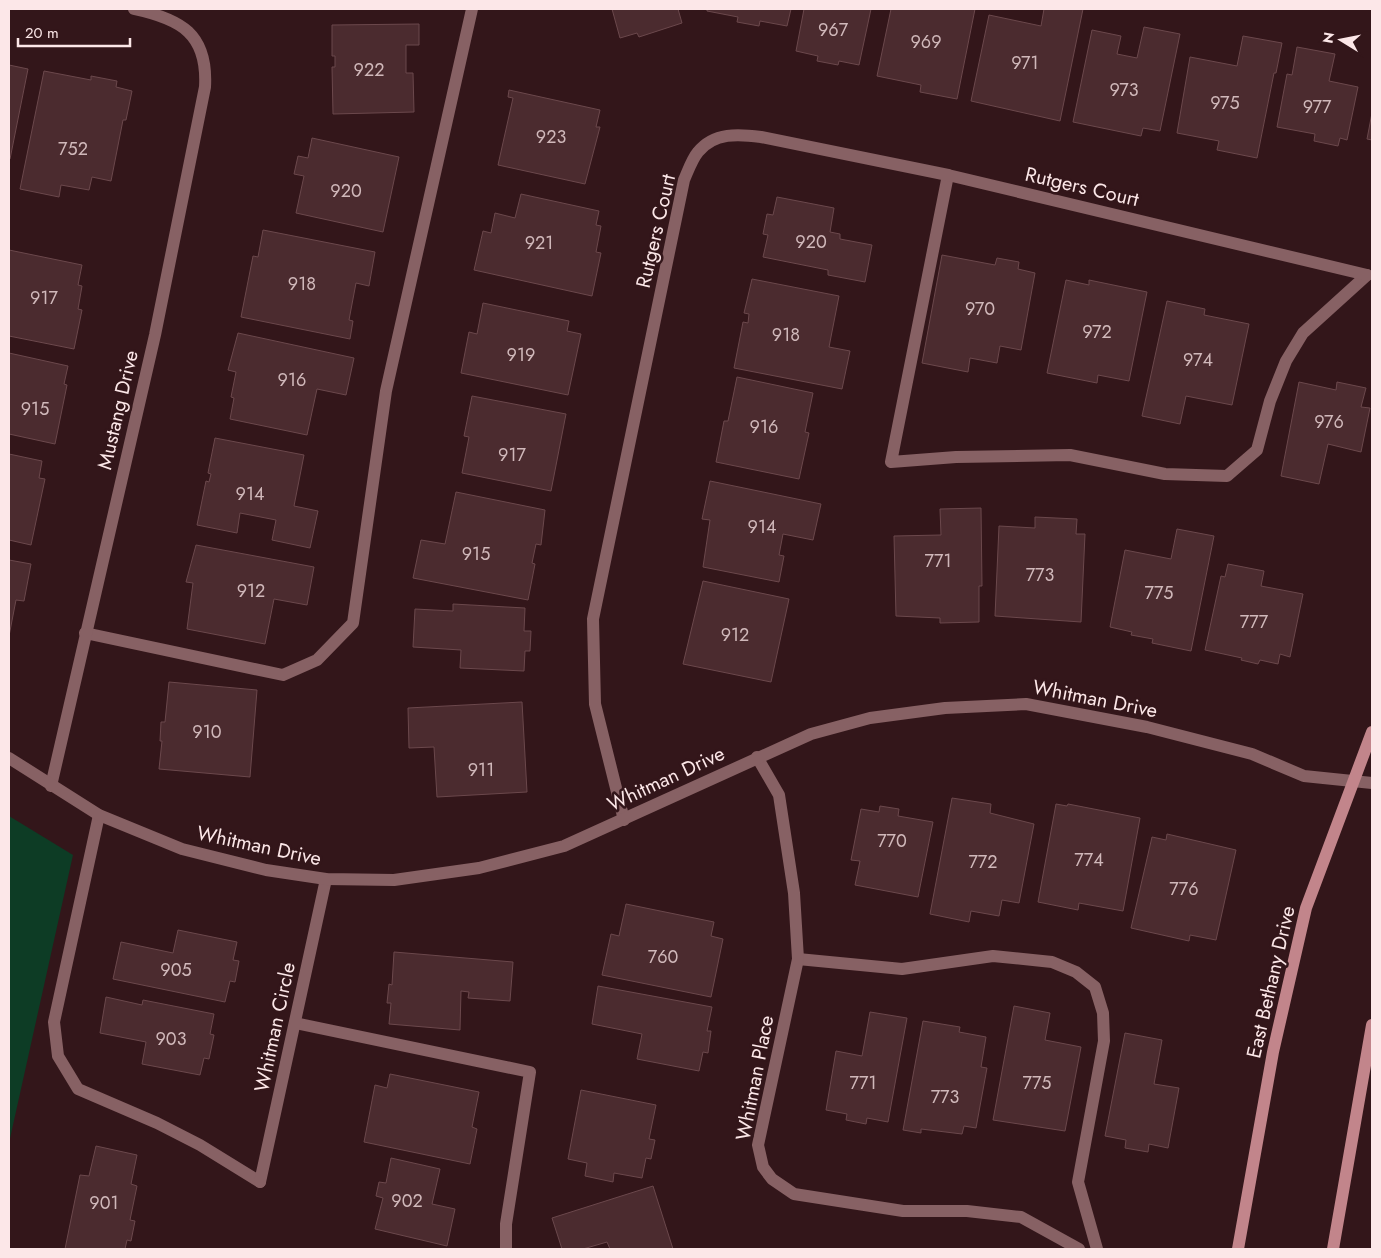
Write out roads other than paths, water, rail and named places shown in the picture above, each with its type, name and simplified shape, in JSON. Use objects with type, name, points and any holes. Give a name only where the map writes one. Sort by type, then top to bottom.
[{"type":"main road","name":"East Bethany Drive","points":[[1238,1249],[1273,1052],[1306,908],[1372,732]]},
{"type":"main road","points":[[1333,1249],[1372,1025]]},
{"type":"street","name":"Mustang Drive","points":[[51,786],[155,335],[205,87],[206,68],[201,49],[191,33],[176,21],[134,9]]},
{"type":"street","points":[[86,633],[283,674],[317,660],[352,623],[386,391],[472,9]]},
{"type":"street","name":"Rutgers Court","points":[[624,820],[595,704],[593,619],[684,180],[698,151],[716,139],[737,133],[948,175],[1366,275],[1303,333],[1286,361],[1270,401],[1257,450],[1227,476],[1165,474],[1070,455],[956,457],[891,462],[948,175]]},
{"type":"street","name":"Whitman Drive","points":[[9,758],[99,815],[182,850],[266,870],[326,879],[394,880],[479,868],[564,846],[624,820],[757,757],[812,734],[870,718],[945,708],[1026,704],[1147,727],[1242,751],[1304,776],[1372,783]]},
{"type":"street","name":"Whitman Place","points":[[757,757],[779,795],[794,893],[798,959],[758,1145],[763,1167],[772,1179],[794,1194],[903,1211],[967,1211],[1021,1217],[1079,1249]]},
{"type":"street","name":"Whitman Circle","points":[[99,815],[54,1022],[58,1056],[78,1089],[200,1144],[260,1182],[326,879]]},
{"type":"street","points":[[798,959],[902,969],[993,956],[1052,962],[1076,972],[1095,987],[1103,1014],[1104,1040],[1078,1182],[1097,1249]]},
{"type":"street","points":[[295,1023],[530,1072],[506,1224],[506,1249]]}]
